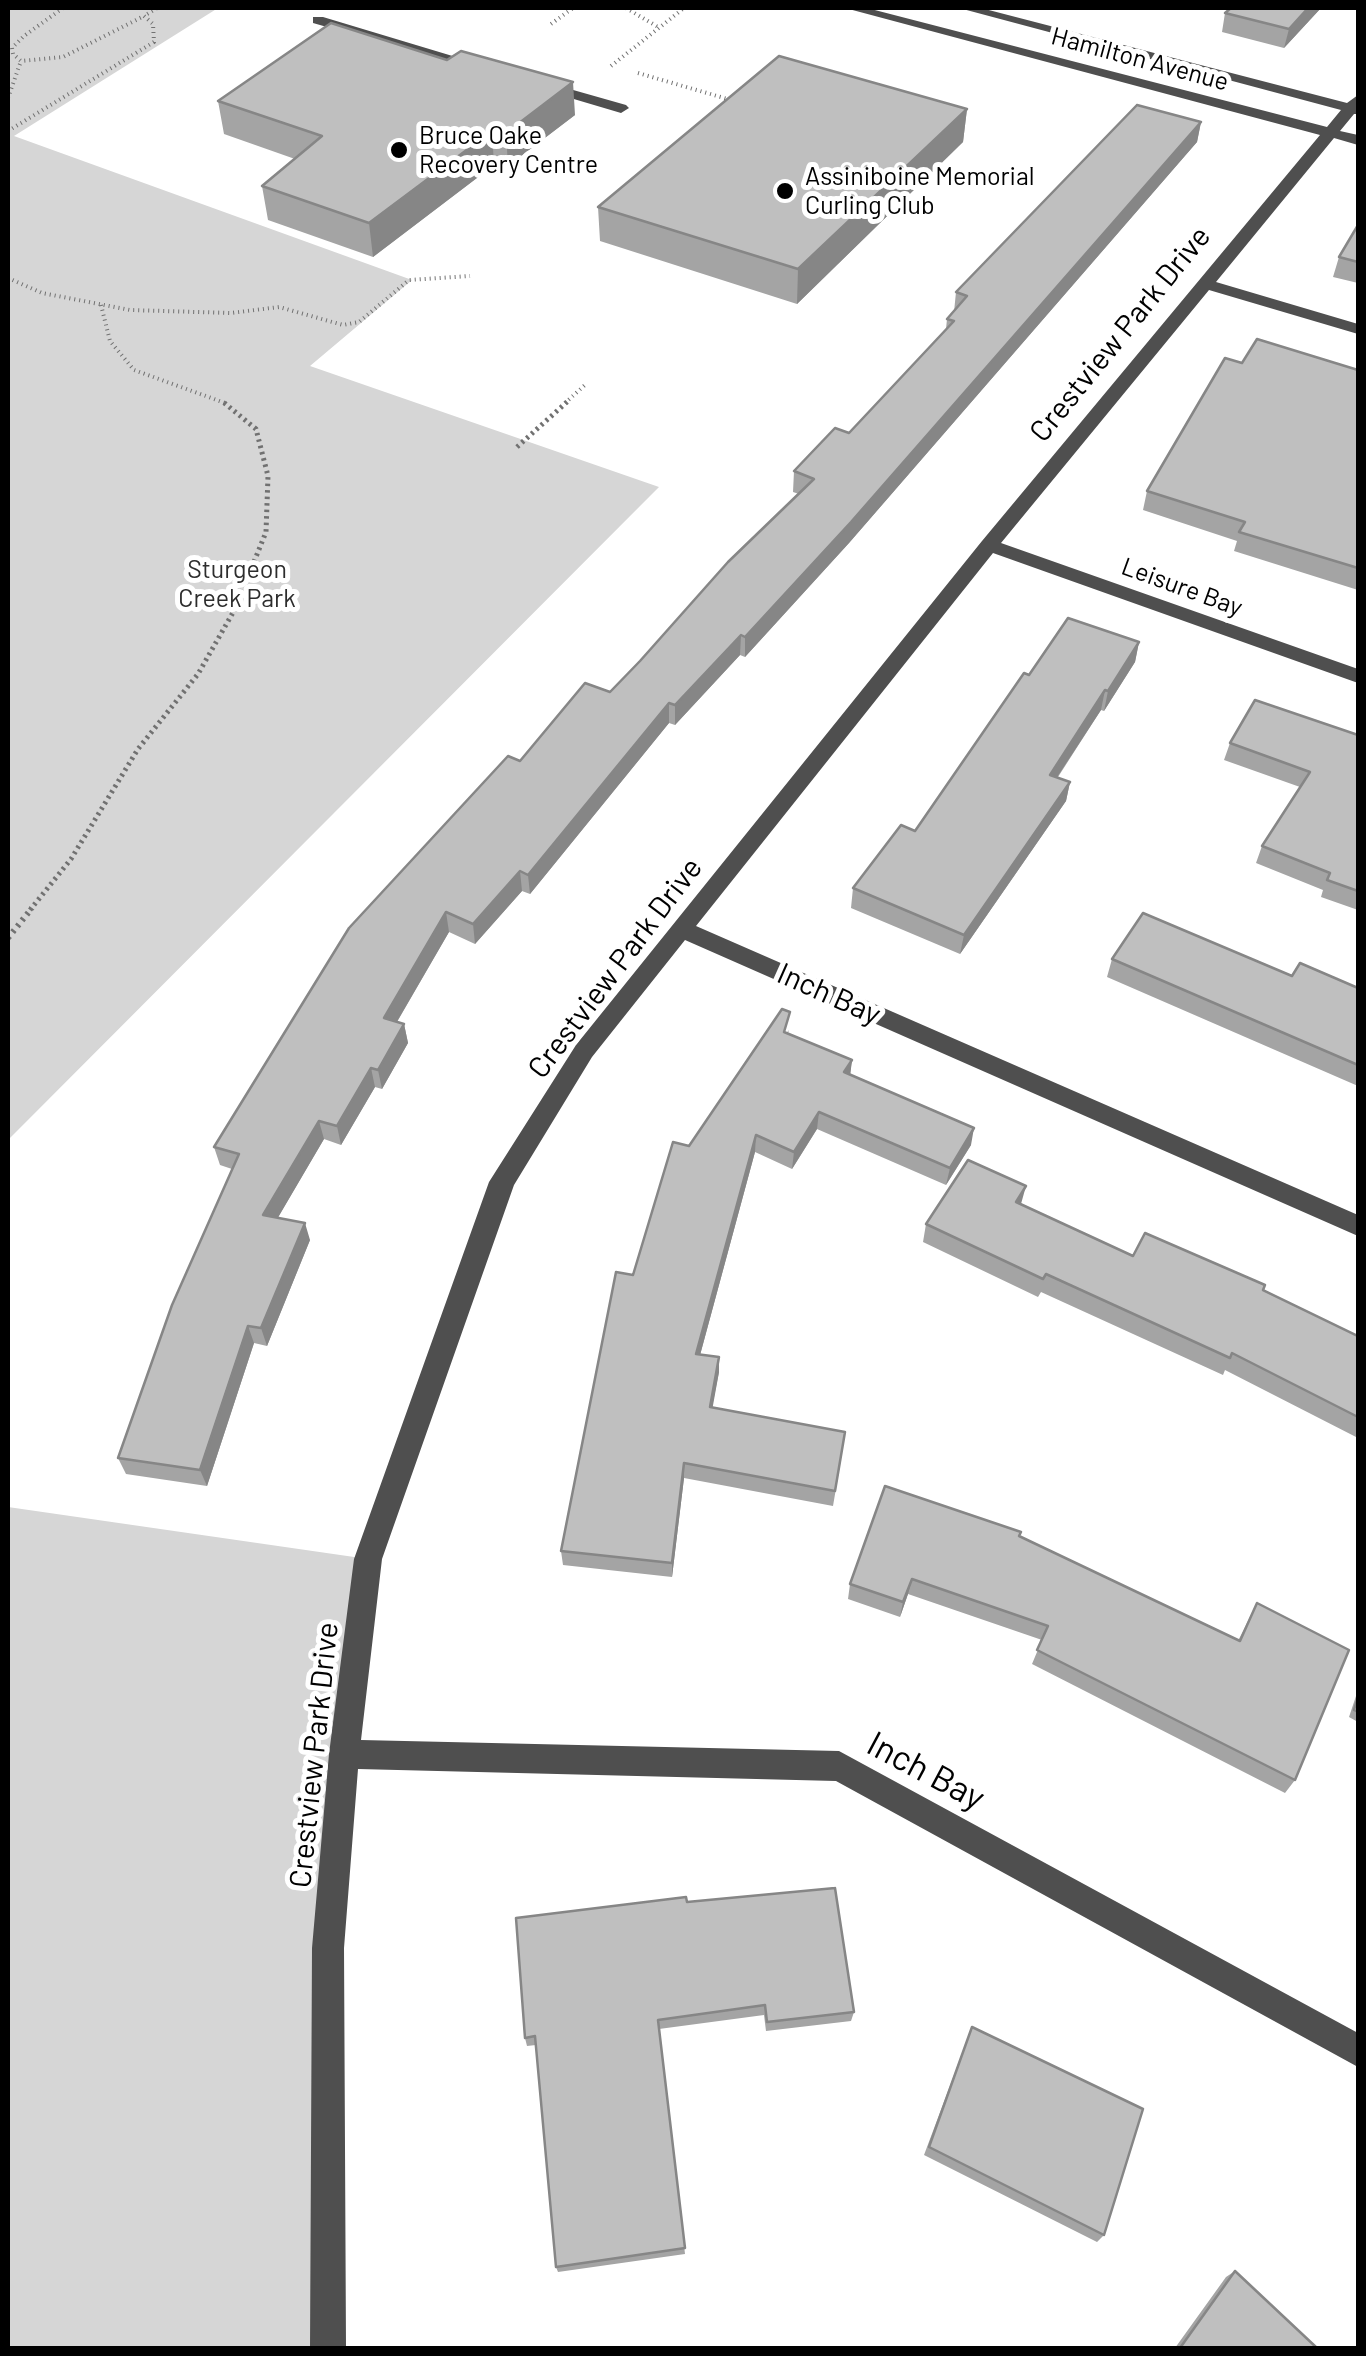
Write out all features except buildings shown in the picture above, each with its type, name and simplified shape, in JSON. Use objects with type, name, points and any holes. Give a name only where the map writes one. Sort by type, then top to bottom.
[{"type":"street","name":"Hamilton Avenue","points":[[852,8],[1358,140]]},
{"type":"street","name":"Hamilton Avenue","points":[[966,8],[1356,106]]},
{"type":"street","points":[[318,20],[497,72]]},
{"type":"street","points":[[533,82],[622,108]]},
{"type":"street","name":"Crestview Park Drive","points":[[328,2348],[328,1948],[344,1754],[368,1559],[502,1182],[584,1051],[1202,283],[1356,106]]},
{"type":"street","points":[[1202,283],[1358,328]]},
{"type":"street","name":"Leisure Bay","points":[[989,545],[1358,676]]},
{"type":"street","name":"Inch Bay","points":[[683,930],[1358,1226]]},
{"type":"street","name":"Inch Bay","points":[[344,1754],[839,1766],[1358,2052]]},
{"type":"path","points":[[20,61],[12,48],[62,8]]},
{"type":"path","points":[[20,61],[63,57],[157,8]]},
{"type":"path","points":[[551,24],[573,8]]},
{"type":"path","points":[[626,8],[659,27]]},
{"type":"path","points":[[600,75],[684,8]]},
{"type":"path","points":[[8,130],[154,42],[153,24],[144,16]]},
{"type":"path","points":[[8,98],[20,61]]},
{"type":"path","points":[[612,66],[737,102]]},
{"type":"path","points":[[8,278],[42,293],[102,306],[180,313],[279,307],[343,326],[359,322],[410,280],[470,276]]},
{"type":"path","points":[[8,938],[71,860],[138,749],[198,674],[236,608],[266,532],[268,476],[256,429],[220,399],[134,370],[110,341],[102,306]]},
{"type":"path","points":[[517,446],[585,385]]},
{"type":"green space","name":"Sturgeon Creek Park","points":[[8,8],[218,8],[14,136],[412,280],[310,366],[659,487],[8,1140]]},
{"type":"green space","points":[[8,1507],[368,1559],[328,1948],[328,2348],[8,2348]]},
{"type":"place","name":"Bruce Oake Recovery Centre","points":[[399,150]]},
{"type":"place","name":"Assiniboine Memorial Curling Club","points":[[785,191]]}]
